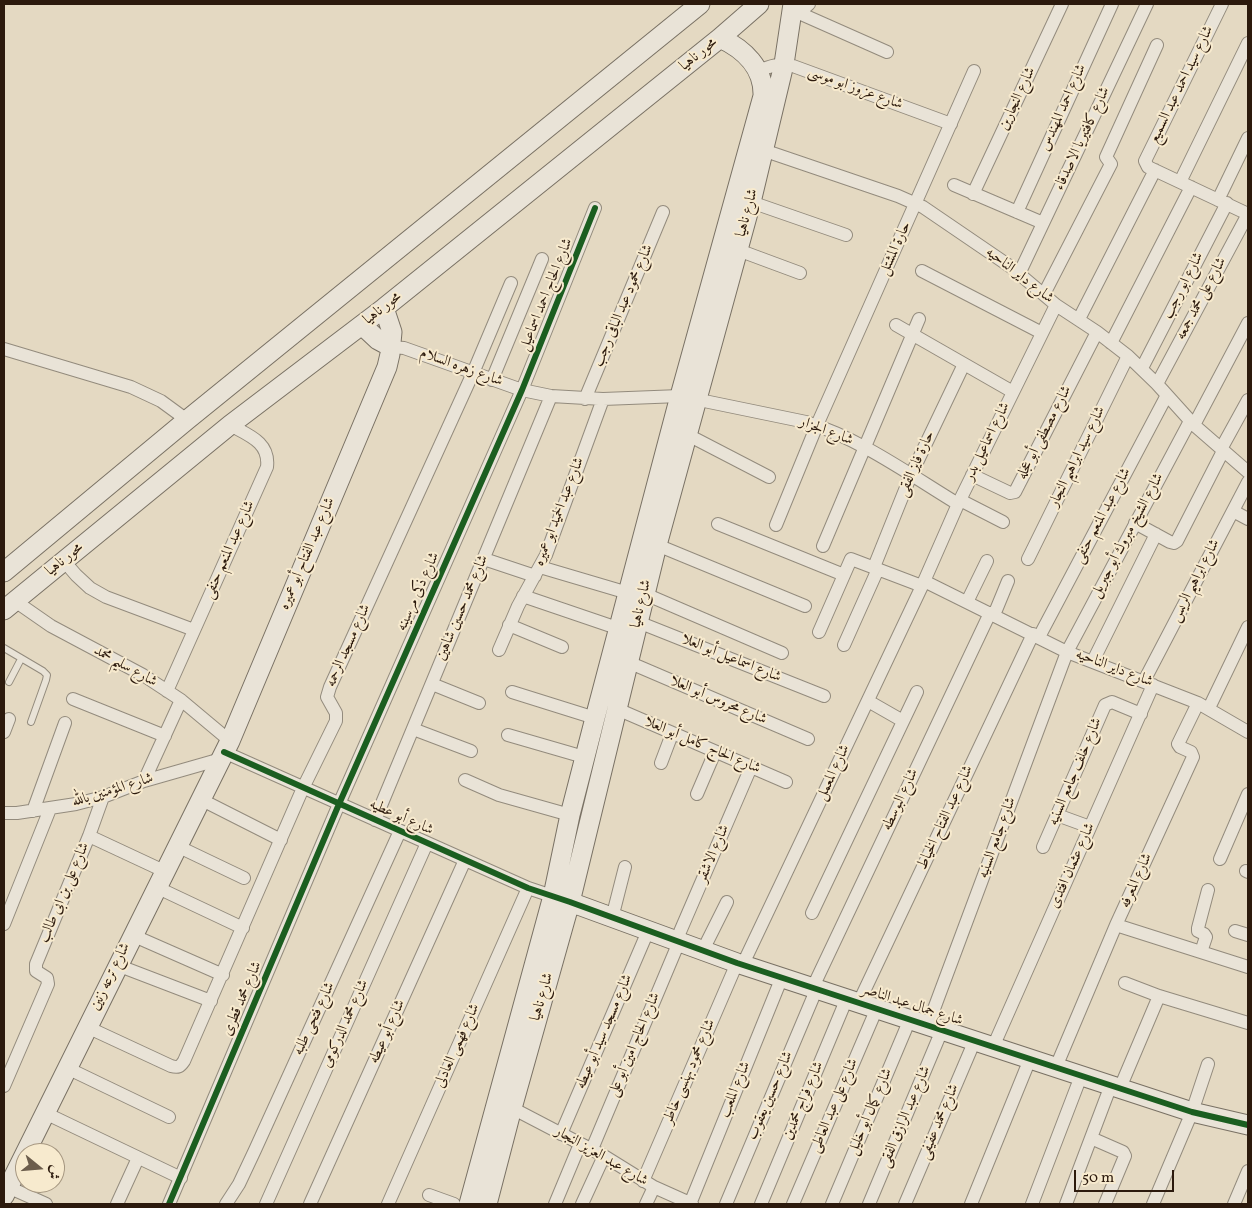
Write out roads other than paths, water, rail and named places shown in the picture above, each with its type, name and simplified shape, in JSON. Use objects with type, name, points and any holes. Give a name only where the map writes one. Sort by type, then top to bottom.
[{"type":"main road","name":"محور ناهيا","points":[[4,572],[187,420],[700,4]]},
{"type":"main road","name":"محور ناهيا","points":[[9,605],[230,424],[384,308],[720,38],[759,4]]},
{"type":"main road","name":"شارع ناهيا","points":[[469,1204],[562,899],[617,709],[638,622],[636,594],[757,148],[784,64],[795,12]]},
{"type":"main road","name":"شارع ناهيا","points":[[487,1204],[562,899],[570,815],[584,757],[620,629],[657,544],[688,435],[689,397],[738,250],[751,202],[763,96],[762,82],[758,71],[743,52],[720,38]]},
{"type":"main road","name":"شارع عبد الفتاح أبو عميره","points":[[225,751],[387,367],[392,332],[384,308]]},
{"type":"main road","points":[[362,325],[378,340],[391,347]]},
{"type":"main road","name":"شارع ترعه زنين","points":[[6,1191],[225,751]]},
{"type":"main road","name":"شارع جمال عبد الناصر","points":[[562,899],[740,963],[1081,1076],[1192,1112],[1248,1125]]},
{"type":"street","points":[[795,12],[809,4]]},
{"type":"street","name":"شارع النجارين","points":[[973,194],[1062,4]]},
{"type":"street","name":"شارع احمد المهندس","points":[[1017,212],[1112,4]]},
{"type":"street","name":"شارع كافتيريا الاصدقاء","points":[[1019,274],[1147,4]]},
{"type":"street","name":"شارع سيد احمد عبد السميع","points":[[1151,169],[1145,161],[1222,4]]},
{"type":"street","points":[[795,12],[886,52]]},
{"type":"street","points":[[1111,343],[1186,184],[1248,43]]},
{"type":"street","points":[[1044,294],[1111,165],[1106,157],[1157,45]]},
{"type":"street","points":[[758,71],[784,64]]},
{"type":"street","name":"شارع عزوز ابو موسى","points":[[784,64],[800,68],[951,124]]},
{"type":"street","name":"حارة المشتل","points":[[776,525],[817,425],[974,71]]},
{"type":"street","name":"شارع ابو رجب","points":[[1142,368],[1222,201],[1248,138]]},
{"type":"street","name":"شارع داير الناحيه","points":[[757,148],[898,196],[916,204],[1011,267],[1056,305],[1079,319],[1128,356],[1142,368],[1192,423],[1248,472]]},
{"type":"street","points":[[1079,319],[1151,169],[1248,214]]},
{"type":"street","points":[[954,185],[1043,223]]},
{"type":"street","points":[[751,202],[846,235]]},
{"type":"street","name":"شارع الحاج احمد اسماعيل","points":[[522,390],[595,208]]},
{"type":"street","name":"شارع محمود عبد الباقى رجب","points":[[585,399],[663,212]]},
{"type":"street","name":"شارع على محمد جمعه","points":[[1157,384],[1248,214]]},
{"type":"street","points":[[738,250],[800,272]]},
{"type":"street","points":[[492,380],[542,259]]},
{"type":"street","points":[[922,271],[1042,332]]},
{"type":"street","name":"شارع مسجد الرحمه","points":[[87,1027],[171,1066],[176,1068],[181,1066],[244,928],[303,788],[336,721],[336,713],[327,697],[330,687],[473,373],[511,283]]},
{"type":"street","name":"شارع اسماعيل بدر","points":[[923,584],[959,502],[1056,305]]},
{"type":"street","points":[[824,546],[919,319]]},
{"type":"street","name":"شارع الشيخ مبروك أبو جبريل","points":[[1067,652],[1135,523],[1248,323]]},
{"type":"street","points":[[896,325],[1013,392]]},
{"type":"street","name":"شارع مصطفى أبو عجله","points":[[972,475],[1010,494],[1014,492],[1097,332]]},
{"type":"street","name":"شارع زهره السلام","points":[[391,347],[404,348],[522,390],[551,396],[585,399],[689,397]]},
{"type":"street","points":[[4,348],[131,387],[161,401],[187,420]]},
{"type":"street","name":"شارع سيد ابراهيم النجار","points":[[1028,559],[1128,356]]},
{"type":"street","name":"حارة فايز الفقى","points":[[844,645],[876,568],[911,475],[964,364]]},
{"type":"street","name":"شارع ذكى مرسينه","points":[[339,804],[522,390]]},
{"type":"street","name":"شارع عبد المنعم حنفى","points":[[1036,636],[1167,395]]},
{"type":"street","name":"شارع محمد حسين شاهين","points":[[376,820],[551,396]]},
{"type":"street","name":"شارع الجزار","points":[[689,397],[817,425],[865,448],[959,502],[1003,522]]},
{"type":"street","name":"شارع عبد الحميد ابو عميره","points":[[499,650],[523,596],[538,572],[551,543],[603,399]]},
{"type":"street","points":[[1135,523],[1170,542],[1174,543],[1177,541],[1248,400]]},
{"type":"street","name":"شارع عبد المنعم حنفى","points":[[167,691],[267,467],[267,455],[262,444],[230,424]]},
{"type":"street","points":[[688,435],[769,477]]},
{"type":"street","name":"شارع ابراهيم الريس","points":[[1149,683],[1248,482]]},
{"type":"street","points":[[1233,511],[1248,519]]},
{"type":"street","points":[[718,524],[844,575],[819,632]]},
{"type":"street","points":[[1093,661],[1156,534]]},
{"type":"street","points":[[657,544],[805,606]]},
{"type":"street","points":[[484,559],[636,594],[782,653]]},
{"type":"street","name":"شارع داير الناحيه","points":[[844,575],[852,559],[923,584],[967,602],[1067,652],[1203,706],[1248,732]]},
{"type":"street","points":[[64,561],[90,588],[106,597],[194,630]]},
{"type":"street","points":[[967,602],[987,561]]},
{"type":"street","name":"شارع البوسطه","points":[[815,988],[1008,582]]},
{"type":"street","name":"شارع المعمل","points":[[740,963],[923,584]]},
{"type":"street","points":[[523,596],[620,629]]},
{"type":"street","name":"شارع سليم محمد","points":[[9,605],[143,675],[181,700],[225,751]]},
{"type":"street","name":"شارع اسماعيل أبو العلا","points":[[638,622],[824,696]]},
{"type":"street","points":[[509,625],[562,647]]},
{"type":"street","points":[[1203,706],[1248,627]]},
{"type":"street","name":"شارع عبد الفتاح الخياط","points":[[853,1000],[1036,636]]},
{"type":"street","name":"شارع جامع السنيه","points":[[935,1027],[1067,652]]},
{"type":"street","name":"شارع محروس أبو العلا","points":[[628,662],[808,739]]},
{"type":"street","name":"شارع عثمان افتدى","points":[[994,1047],[1140,714],[1149,683]]},
{"type":"street","points":[[432,684],[479,703]]},
{"type":"street","points":[[512,692],[595,718]]},
{"type":"street","points":[[812,913],[917,692]]},
{"type":"street","points":[[73,699],[165,736]]},
{"type":"street","points":[[144,782],[181,700]]},
{"type":"street","points":[[868,701],[903,721]]},
{"type":"street","name":"شارع خلف جامع السنيه","points":[[1043,847],[1105,705],[1112,702],[1140,714]]},
{"type":"street","name":"شارع المعرفه","points":[[1056,1067],[1116,925],[1193,757],[1191,752],[1180,747],[1178,744],[1203,706]]},
{"type":"street","name":"شارع الحاج كامل أبو العلا","points":[[617,709],[786,782]]},
{"type":"street","points":[[4,732],[8,719]]},
{"type":"street","points":[[33,811],[65,723]]},
{"type":"street","points":[[413,729],[471,752]]},
{"type":"street","points":[[660,763],[672,734]]},
{"type":"street","points":[[508,735],[584,757]]},
{"type":"street","name":"شارع المؤمنين بالله","points":[[4,813],[50,809],[103,797],[225,751]]},
{"type":"street","name":"شارع أبو عطيه","points":[[225,751],[303,788],[528,888],[562,899]]},
{"type":"street","points":[[697,794],[715,752]]},
{"type":"street","name":"شارع الاشقر","points":[[678,941],[751,767]]},
{"type":"street","points":[[464,780],[499,795],[570,815]]},
{"type":"street","points":[[1220,860],[1248,794]]},
{"type":"street","name":"شارع على بن ابى طالب","points":[[4,1086],[48,984],[47,978],[36,971],[36,964],[90,836],[103,797]]},
{"type":"street","points":[[200,799],[281,840]]},
{"type":"street","name":"شارع محمد قطرى","points":[[169,1204],[339,804]]},
{"type":"street","points":[[4,924],[50,809]]},
{"type":"street","points":[[1057,814],[1090,827]]},
{"type":"street","name":"شارع فتحى طلبه","points":[[226,1204],[247,1167],[400,831]]},
{"type":"street","points":[[90,836],[244,928]]},
{"type":"street","name":"شارع محمد الدركومى","points":[[266,1204],[427,843]]},
{"type":"street","points":[[177,846],[244,878]]},
{"type":"street","name":"شارع أبو عيطه","points":[[310,1204],[465,860]]},
{"type":"street","points":[[612,918],[625,868]]},
{"type":"street","name":"شارع فهمى العادلى","points":[[388,1204],[528,888]]},
{"type":"street","points":[[1201,952],[1206,937],[1198,931],[1198,928],[1208,890]]},
{"type":"street","points":[[703,950],[727,902]]},
{"type":"street","points":[[1116,925],[1248,967]]},
{"type":"street","name":"شارع مسجد سيد أبو عيطه","points":[[561,1134],[648,930]]},
{"type":"street","points":[[1235,931],[1248,935]]},
{"type":"street","points":[[132,935],[222,975]]},
{"type":"street","name":"شارع الحاج امين أبو على","points":[[592,1149],[678,941]]},
{"type":"street","name":"شارع محمود بهنسى خاطر","points":[[646,1204],[649,1184],[740,963]]},
{"type":"street","points":[[117,965],[211,1001]]},
{"type":"street","name":"شارع الملعب","points":[[691,1204],[782,977]]},
{"type":"street","points":[[1125,983],[1158,996],[1248,1023]]},
{"type":"street","name":"شارع حسين يعقوب","points":[[726,1204],[815,988]]},
{"type":"street","points":[[1066,1204],[1091,1138],[1158,996]]},
{"type":"street","name":"شارع فراج محمدين","points":[[760,1204],[853,1000]]},
{"type":"street","name":"شارع على عبد العاطى","points":[[793,1204],[877,1008]]},
{"type":"street","name":"شارع كمال أبو خليل","points":[[832,1204],[910,1019]]},
{"type":"street","name":"شارع عبد الرازق الفقى","points":[[870,1204],[935,1027]]},
{"type":"street","name":"شارع محمد عفيفى","points":[[905,1204],[975,1040]]},
{"type":"street","points":[[971,1204],[1030,1059]]},
{"type":"street","points":[[1153,1204],[1192,1112],[1208,1064]]},
{"type":"street","points":[[67,1068],[169,1116]]},
{"type":"street","points":[[1032,1204],[1081,1076]]},
{"type":"street","name":"شارع عبد العزيز النجار","points":[[512,1108],[592,1149],[649,1184],[691,1204]]},
{"type":"street","points":[[45,1113],[181,1178]]},
{"type":"street","points":[[1091,1138],[1123,1152],[1125,1156],[1105,1204]]},
{"type":"street","points":[[555,1204],[580,1144]]},
{"type":"street","points":[[582,1204],[604,1156]]},
{"type":"street","points":[[117,1204],[138,1158]]},
{"type":"street","points":[[1234,1204],[1248,1171]]},
{"type":"street","points":[[6,1191],[46,1204]]},
{"type":"street","points":[[429,1195],[454,1204]]},
{"type":"lane","points":[[4,648],[43,671],[46,675],[46,680],[31,722]]},
{"type":"lane","points":[[9,682],[21,659]]}]
